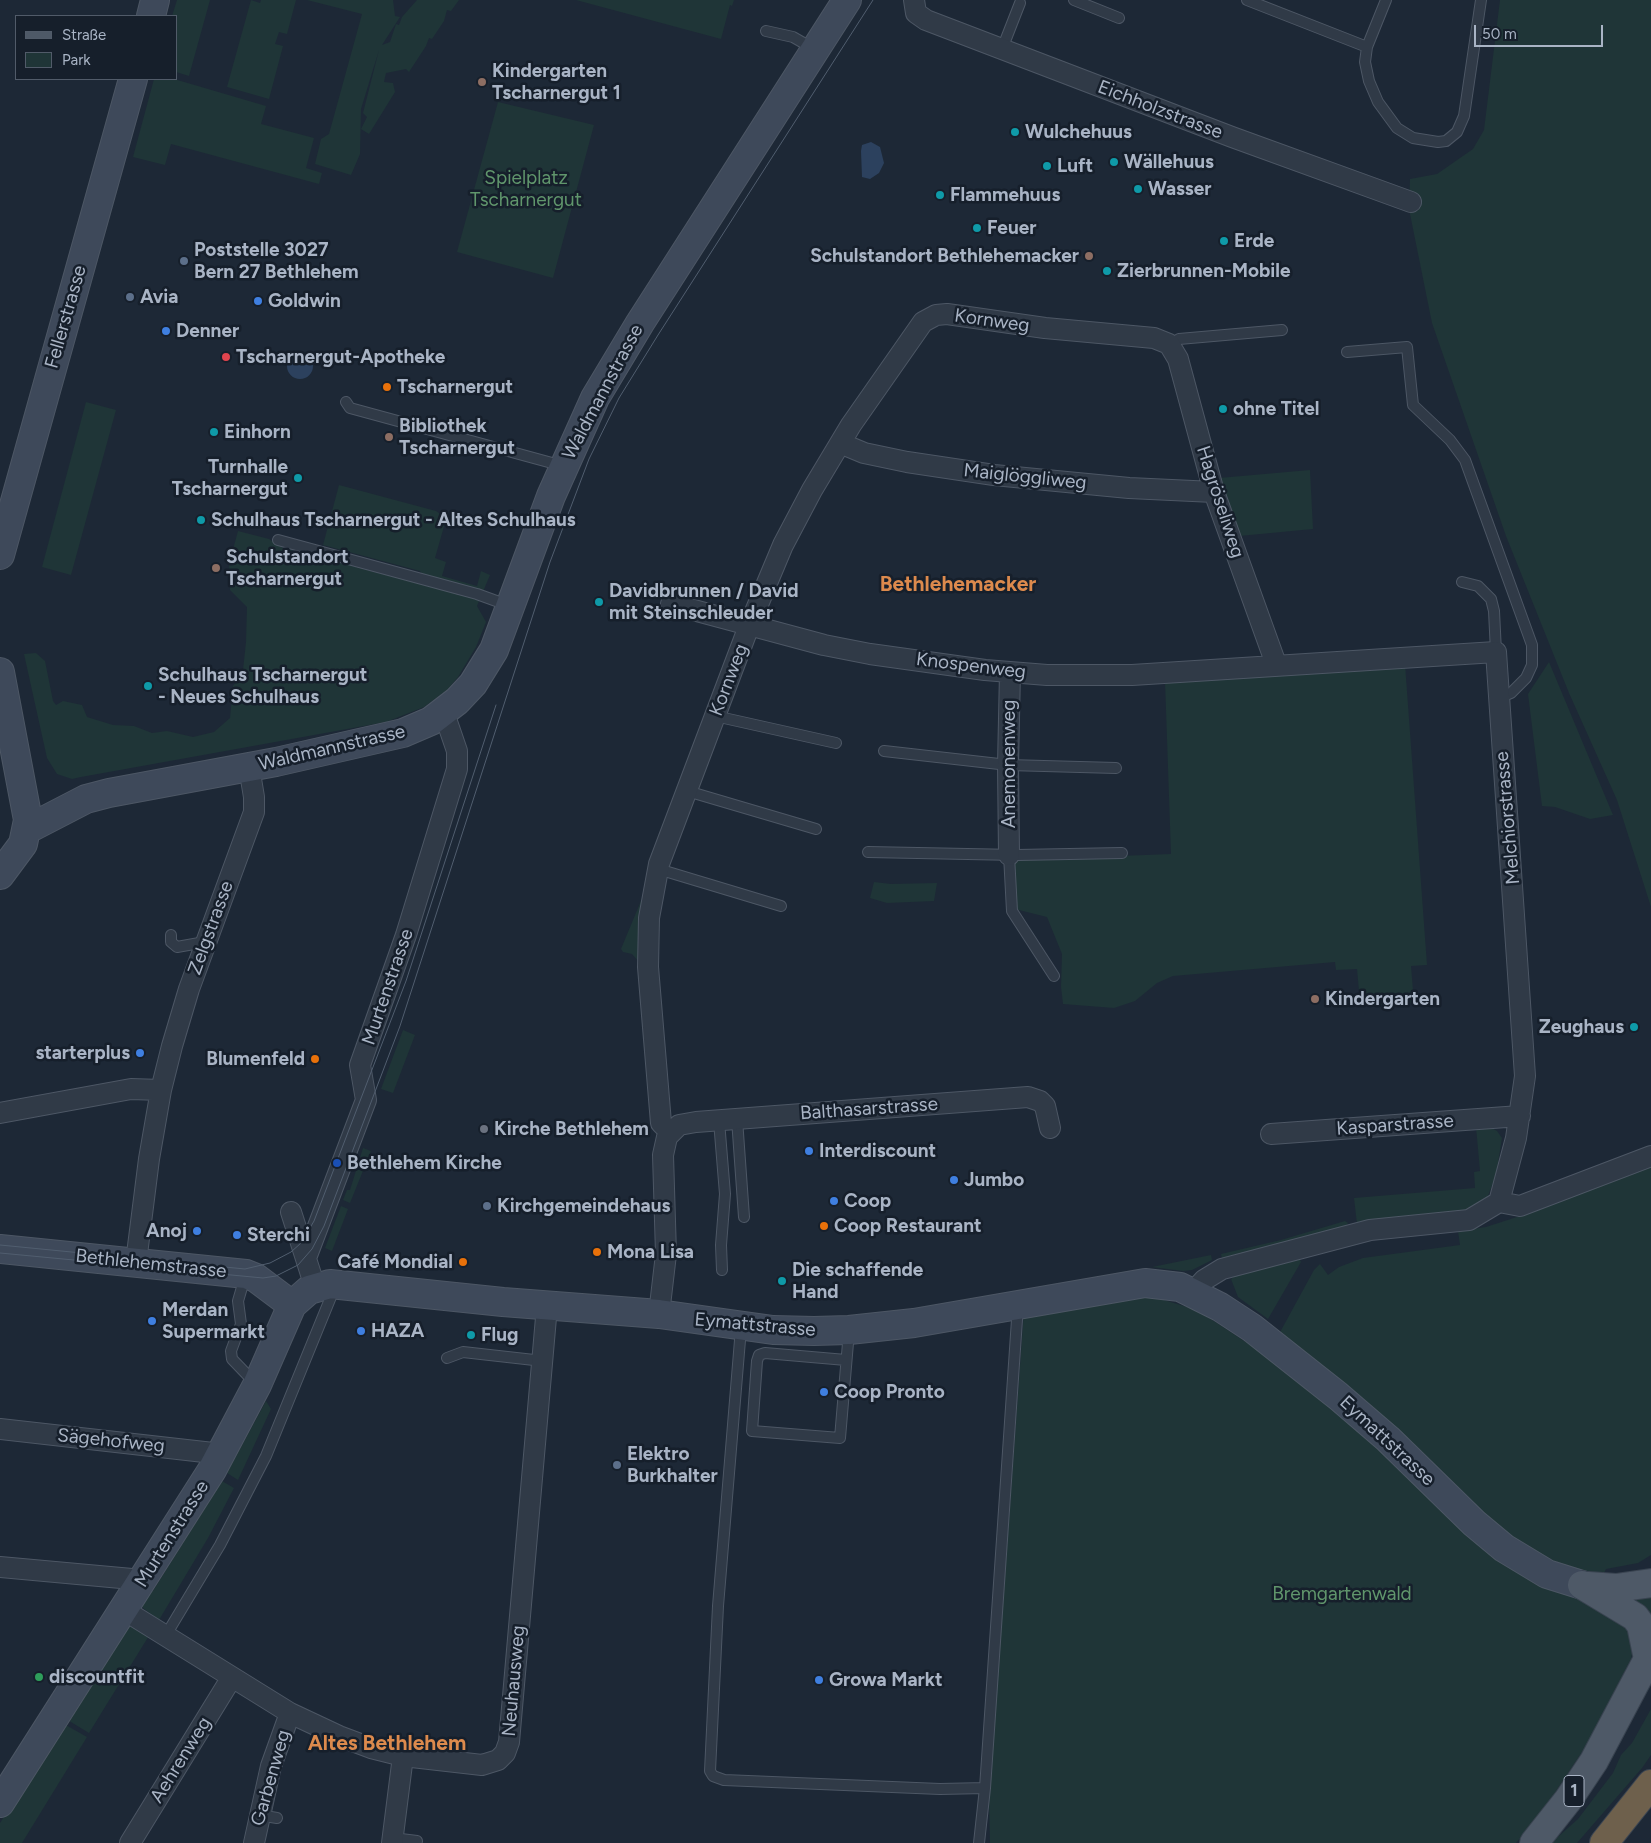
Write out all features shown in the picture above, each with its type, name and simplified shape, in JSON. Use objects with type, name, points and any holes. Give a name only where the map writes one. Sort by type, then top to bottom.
[{"type":"highway","points":[[1604,1843],[1651,1784]]},
{"type":"highway","points":[[1625,1843],[1651,1814]]},
{"type":"main road","points":[[1582,1585],[1616,1588],[1651,1583]]},
{"type":"main road","points":[[1582,1585],[1635,1617],[1641,1626],[1649,1656]]},
{"type":"main road","name":"1","points":[[1534,1843],[1568,1800],[1594,1761],[1649,1656]]},
{"type":"street","points":[[151,15],[155,0]]},
{"type":"street","name":"Waldmannstrasse","points":[[28,829],[86,799],[392,737],[418,728],[444,713],[466,693],[494,650],[562,466],[595,398],[613,366],[847,0]]},
{"type":"street","name":"Eichholzstrasse","points":[[914,4],[920,17],[926,20],[1232,137],[1411,202]]},
{"type":"street","name":"Fellerstrasse","points":[[0,555],[133,80]]},
{"type":"street","name":"Kornweg","points":[[670,1132],[661,1123],[648,967],[648,918],[658,869],[749,626],[783,545],[840,443],[919,326],[936,315],[1154,338],[1167,344]]},
{"type":"street","name":"Hagröseliweg","points":[[1167,344],[1178,359],[1214,492],[1276,664]]},
{"type":"street","name":"Maiglöggliweg","points":[[840,443],[864,453],[907,462],[994,475],[1129,488],[1214,492]]},
{"type":"street","name":"Knospenweg","points":[[671,604],[824,645],[870,654],[1010,672],[1132,675],[1276,664]]},
{"type":"street","points":[[1276,664],[1496,652]]},
{"type":"street","name":"Melchiorstrasse","points":[[1496,652],[1525,1076],[1520,1116],[1499,1202]]},
{"type":"street","points":[[0,672],[28,813],[28,829],[20,850],[0,875]]},
{"type":"street","name":"Anemonenweg","points":[[1010,672],[1008,765],[1010,855]]},
{"type":"street","name":"Murtenstrasse","points":[[306,1258],[366,1100],[360,1065],[406,936],[457,769],[457,751],[444,713]]},
{"type":"street","name":"Zelgstrasse","points":[[136,1262],[161,1090],[179,1020],[205,942],[252,818],[254,797],[249,767]]},
{"type":"street","points":[[0,1113],[131,1089],[161,1090]]},
{"type":"street","name":"Balthasarstrasse","points":[[670,1132],[684,1123],[1028,1097],[1040,1101],[1045,1106],[1050,1128]]},
{"type":"street","name":"Kasparstrasse","points":[[1270,1134],[1520,1116]]},
{"type":"street","points":[[659,1314],[666,1254],[663,1155],[665,1143],[670,1132]]},
{"type":"street","points":[[1193,1292],[1211,1275],[1222,1269],[1370,1230],[1469,1220],[1499,1202],[1520,1206],[1651,1156]]},
{"type":"street","points":[[291,1212],[306,1258],[326,1285]]},
{"type":"street","name":"Bethlehemstrasse","points":[[0,1248],[246,1274],[264,1283],[292,1304]]},
{"type":"street","name":"Eymattstrasse","points":[[326,1285],[503,1309],[547,1306],[659,1314],[741,1327],[797,1331],[849,1330],[914,1323],[1145,1283],[1168,1284],[1193,1292],[1252,1328],[1338,1396],[1388,1439],[1474,1523],[1504,1548],[1547,1574],[1582,1585]]},
{"type":"street","name":"Murtenstrasse","points":[[0,1803],[222,1454],[257,1385],[292,1304],[303,1294],[326,1285]]},
{"type":"street","name":"Neuhausweg","points":[[124,1610],[290,1713],[338,1736],[403,1756],[482,1765],[498,1760],[508,1746],[547,1306]]},
{"type":"street","name":"Sägehofweg","points":[[0,1429],[222,1454]]},
{"type":"street","points":[[0,1567],[143,1580]]},
{"type":"street","name":"Aehrenweg","points":[[130,1843],[232,1677]]},
{"type":"street","name":"Garbenweg","points":[[254,1843],[268,1816],[271,1766],[290,1713]]},
{"type":"street","points":[[392,1840],[403,1756]]},
{"type":"lane","points":[[1074,0],[1119,18]]},
{"type":"lane","points":[[1247,0],[1367,47]]},
{"type":"lane","points":[[1386,0],[1367,47],[1365,62],[1368,81],[1378,102],[1404,133],[1413,138],[1446,140],[1457,132],[1464,116],[1481,0]]},
{"type":"lane","points":[[1002,49],[1020,3]]},
{"type":"lane","points":[[766,31],[793,37],[815,49]]},
{"type":"lane","points":[[1167,344],[1179,339],[1282,330]]},
{"type":"lane","points":[[1347,352],[1407,347],[1413,405],[1450,440],[1465,460],[1532,645],[1532,665],[1526,678],[1511,693],[1499,698]]},
{"type":"lane","points":[[346,402],[350,408],[562,466]]},
{"type":"lane","points":[[278,540],[477,594],[510,607]]},
{"type":"lane","points":[[1462,582],[1478,586],[1491,599],[1494,611],[1496,652]]},
{"type":"lane","points":[[715,716],[836,743]]},
{"type":"lane","points":[[884,751],[1008,765],[1116,768]]},
{"type":"lane","points":[[687,791],[816,829]]},
{"type":"lane","points":[[868,852],[1010,855],[1122,852]]},
{"type":"lane","points":[[1010,855],[1012,912],[1054,976]]},
{"type":"lane","points":[[658,869],[781,906]]},
{"type":"lane","points":[[171,935],[171,942],[177,947],[205,942]]},
{"type":"lane","points":[[728,1120],[744,1217]]},
{"type":"lane","points":[[722,1270],[721,1245],[728,1120]]},
{"type":"lane","points":[[246,1274],[238,1301],[241,1324],[231,1351],[232,1359],[257,1385]]},
{"type":"lane","points":[[166,1636],[220,1545],[266,1456],[326,1285]]},
{"type":"lane","points":[[978,1843],[985,1788],[1018,1305]]},
{"type":"lane","points":[[741,1327],[718,1606],[710,1771],[713,1776],[724,1780],[940,1789],[985,1788]]},
{"type":"lane","points":[[846,1360],[765,1353],[759,1355],[752,1431],[840,1438],[849,1330]]},
{"type":"lane","points":[[447,1358],[463,1352],[543,1360]]},
{"type":"lane","points":[[737,1389],[755,1390]]},
{"type":"lane","points":[[392,1840],[417,1841]]},
{"type":"green space","points":[[177,0],[210,0],[189,76],[178,73],[178,15],[172,15]]},
{"type":"green space","points":[[251,0],[260,3],[261,0],[296,0],[287,34],[279,32],[275,44],[283,46],[269,99],[227,87]]},
{"type":"green space","points":[[307,0],[393,0],[395,16],[400,17],[382,45],[390,42],[396,24],[399,25],[402,17],[417,0],[459,0],[451,11],[447,10],[444,21],[432,39],[429,38],[409,72],[406,69],[386,73],[384,82],[393,83],[395,92],[369,134],[361,129],[367,117],[363,113],[379,50],[361,109],[360,154],[351,175],[315,164],[321,139],[329,134],[362,14]]},
{"type":"green space","points":[[576,0],[734,0],[732,6],[730,5],[721,39]]},
{"type":"green space","points":[[1500,0],[1651,0],[1651,907],[1617,800],[1569,693],[1506,536],[1432,323],[1409,209],[1410,179],[1437,174],[1473,149],[1484,130]]},
{"type":"green space","points":[[154,80],[177,80],[266,106],[261,124],[314,138],[306,168],[322,173],[319,184],[171,144],[165,165],[133,157]]},
{"type":"green space","name":"Spielplatz Tscharnergut","points":[[498,102],[594,125],[553,278],[457,252]]},
{"type":"green space","points":[[86,402],[116,410],[71,575],[42,567]]},
{"type":"green space","points":[[1310,470],[1313,529],[1239,536],[1219,478]]},
{"type":"green space","points":[[339,485],[436,511],[443,516],[445,523],[435,558],[446,562],[442,576],[477,586],[481,571],[490,575],[477,606],[486,622],[476,647],[458,677],[447,690],[424,707],[386,722],[72,779],[57,774],[47,758],[24,654],[36,653],[45,661],[53,701],[56,705],[63,701],[82,705],[87,717],[113,725],[134,726],[152,733],[167,731],[193,737],[214,732],[230,718],[233,686],[243,670],[246,642],[247,607],[230,590],[229,564],[238,531],[269,539],[289,552],[290,550],[428,586],[420,571],[323,545]]},
{"type":"green space","points":[[1549,662],[1613,815],[1590,819],[1555,807],[1542,806],[1528,694]]},
{"type":"green space","points":[[1405,664],[1427,965],[1411,966],[1414,1003],[1365,1006],[1360,1002],[1357,969],[1336,970],[1335,962],[1173,976],[1157,983],[1135,1001],[1114,1008],[1063,1004],[1061,987],[1062,954],[1047,917],[1015,909],[1013,860],[1171,854],[1165,681]]},
{"type":"green space","points":[[874,882],[891,884],[937,883],[934,901],[887,903],[870,898]]},
{"type":"green space","points":[[643,896],[639,962],[632,954],[623,952],[621,949]]},
{"type":"green space","points":[[403,1030],[415,1035],[393,1093],[381,1089]]},
{"type":"green space","points":[[1488,1126],[1497,1131],[1502,1138],[1496,1175],[1486,1201],[1474,1209],[1357,1224],[1354,1198],[1475,1188],[1474,1172],[1480,1171],[1476,1127]]},
{"type":"green space","points":[[363,1148],[371,1151],[350,1203],[343,1200],[347,1190],[350,1190]]},
{"type":"green space","name":"Bremgartenwald","points":[[1651,1166],[1651,1555],[1638,1563],[1606,1569],[1591,1601],[1621,1615],[1635,1639],[1631,1659],[1586,1746],[1540,1815],[1516,1843],[990,1843],[989,1797],[1024,1311],[1140,1296],[1154,1297],[1197,1310],[1267,1356],[1314,1270],[1320,1264],[1328,1275],[1339,1267],[1363,1258],[1460,1245],[1458,1231],[1486,1227],[1517,1217]]},
{"type":"green space","points":[[341,1206],[348,1209],[332,1251],[325,1248]]},
{"type":"green space","points":[[1345,1221],[1348,1223],[1346,1226],[1222,1258],[1221,1254],[1281,1240]]},
{"type":"green space","points":[[1211,1255],[1212,1260],[1192,1270],[1183,1271],[1152,1267]]},
{"type":"green space","points":[[1299,1258],[1301,1262],[1268,1319],[1238,1297],[1231,1279],[1235,1276]]},
{"type":"green space","points":[[266,1401],[271,1409],[238,1480],[227,1473]]},
{"type":"green space","points":[[222,1481],[234,1488],[208,1538],[159,1620],[143,1608],[142,1604],[149,1589],[153,1591]]},
{"type":"green space","points":[[1651,1594],[1651,1619],[1631,1600]]},
{"type":"green space","points":[[133,1626],[150,1634],[89,1733],[66,1719],[126,1627]]},
{"type":"green space","points":[[1651,1709],[1651,1755],[1642,1768],[1577,1843],[1551,1843],[1578,1819],[1613,1773],[1621,1755],[1632,1743]]},
{"type":"green space","points":[[64,1724],[87,1737],[22,1843],[0,1843],[0,1823]]},
{"type":"water","points":[[871,142],[880,147],[884,163],[879,173],[870,179],[862,177],[861,151],[862,145]]},
{"type":"water","points":[[300,353],[309,357],[313,366],[309,375],[300,379],[291,375],[287,366],[291,357]]},
{"type":"tram line","points":[[0,1253],[263,1278],[276,1276],[298,1265],[312,1249],[324,1226],[400,1026],[550,562],[589,459],[619,398],[873,0]]},
{"type":"tram line","points":[[0,1245],[245,1269],[270,1263],[291,1252],[301,1243],[314,1221],[406,981],[496,705]]},
{"type":"place","name":"Kindergarten Tscharnergut 1","points":[[482,82]]},
{"type":"place","name":"Wulchehuus","points":[[1015,132]]},
{"type":"place","name":"Wällehuus","points":[[1114,162]]},
{"type":"place","name":"Luft","points":[[1047,166]]},
{"type":"place","name":"Wasser","points":[[1138,189]]},
{"type":"place","name":"Flammehuus","points":[[940,195]]},
{"type":"place","name":"Feuer","points":[[977,228]]},
{"type":"place","name":"Erde","points":[[1224,241]]},
{"type":"place","name":"Schulstandort Bethlehemacker","points":[[1089,256]]},
{"type":"place","name":"Poststelle 3027 Bern 27 Bethlehem","points":[[184,261]]},
{"type":"place","name":"Zierbrunnen-Mobile","points":[[1107,271]]},
{"type":"place","name":"Avia","points":[[130,297]]},
{"type":"place","name":"Goldwin","points":[[258,301]]},
{"type":"place","name":"Denner","points":[[166,331]]},
{"type":"place","name":"Tscharnergut-Apotheke","points":[[226,357]]},
{"type":"place","name":"Tscharnergut","points":[[387,387]]},
{"type":"place","name":"ohne Titel","points":[[1223,409]]},
{"type":"place","name":"Einhorn","points":[[214,432]]},
{"type":"place","name":"Bibliothek Tscharnergut","points":[[389,437]]},
{"type":"place","name":"Turnhalle Tscharnergut","points":[[298,478]]},
{"type":"place","name":"Schulhaus Tscharnergut - Altes Schulhaus","points":[[201,520]]},
{"type":"place","name":"Schulstandort Tscharnergut","points":[[216,568]]},
{"type":"place","name":"Davidbrunnen / David mit Steinschleuder","points":[[599,602]]},
{"type":"place","name":"Schulhaus Tscharnergut - Neues Schulhaus","points":[[148,686]]},
{"type":"place","name":"Kindergarten","points":[[1315,999]]},
{"type":"place","name":"Zeughaus","points":[[1634,1027]]},
{"type":"place","name":"starterplus","points":[[140,1053]]},
{"type":"place","name":"Blumenfeld","points":[[315,1059]]},
{"type":"place","name":"Kirche Bethlehem","points":[[484,1129]]},
{"type":"place","name":"Interdiscount","points":[[809,1151]]},
{"type":"place","name":"Bethlehem Kirche","points":[[337,1163]]},
{"type":"place","name":"Jumbo","points":[[954,1180]]},
{"type":"place","name":"Coop","points":[[834,1201]]},
{"type":"place","name":"Kirchgemeindehaus","points":[[487,1206]]},
{"type":"place","name":"Coop Restaurant","points":[[824,1226]]},
{"type":"place","name":"Anoj","points":[[197,1231]]},
{"type":"place","name":"Sterchi","points":[[237,1235]]},
{"type":"place","name":"Mona Lisa","points":[[597,1252]]},
{"type":"place","name":"Café Mondial","points":[[463,1262]]},
{"type":"place","name":"Die schaffende Hand","points":[[782,1281]]},
{"type":"place","name":"Merdan Supermarkt","points":[[152,1321]]},
{"type":"place","name":"HAZA","points":[[361,1331]]},
{"type":"place","name":"Flug","points":[[471,1335]]},
{"type":"place","name":"Coop Pronto","points":[[824,1392]]},
{"type":"place","name":"Elektro Burkhalter","points":[[617,1465]]},
{"type":"place","name":"discountfit","points":[[39,1677]]},
{"type":"place","name":"Growa Markt","points":[[819,1680]]},
{"type":"district","name":"Bethlehemacker","points":[[958,585]]},
{"type":"district","name":"Altes Bethlehem","points":[[387,1744]]}]
